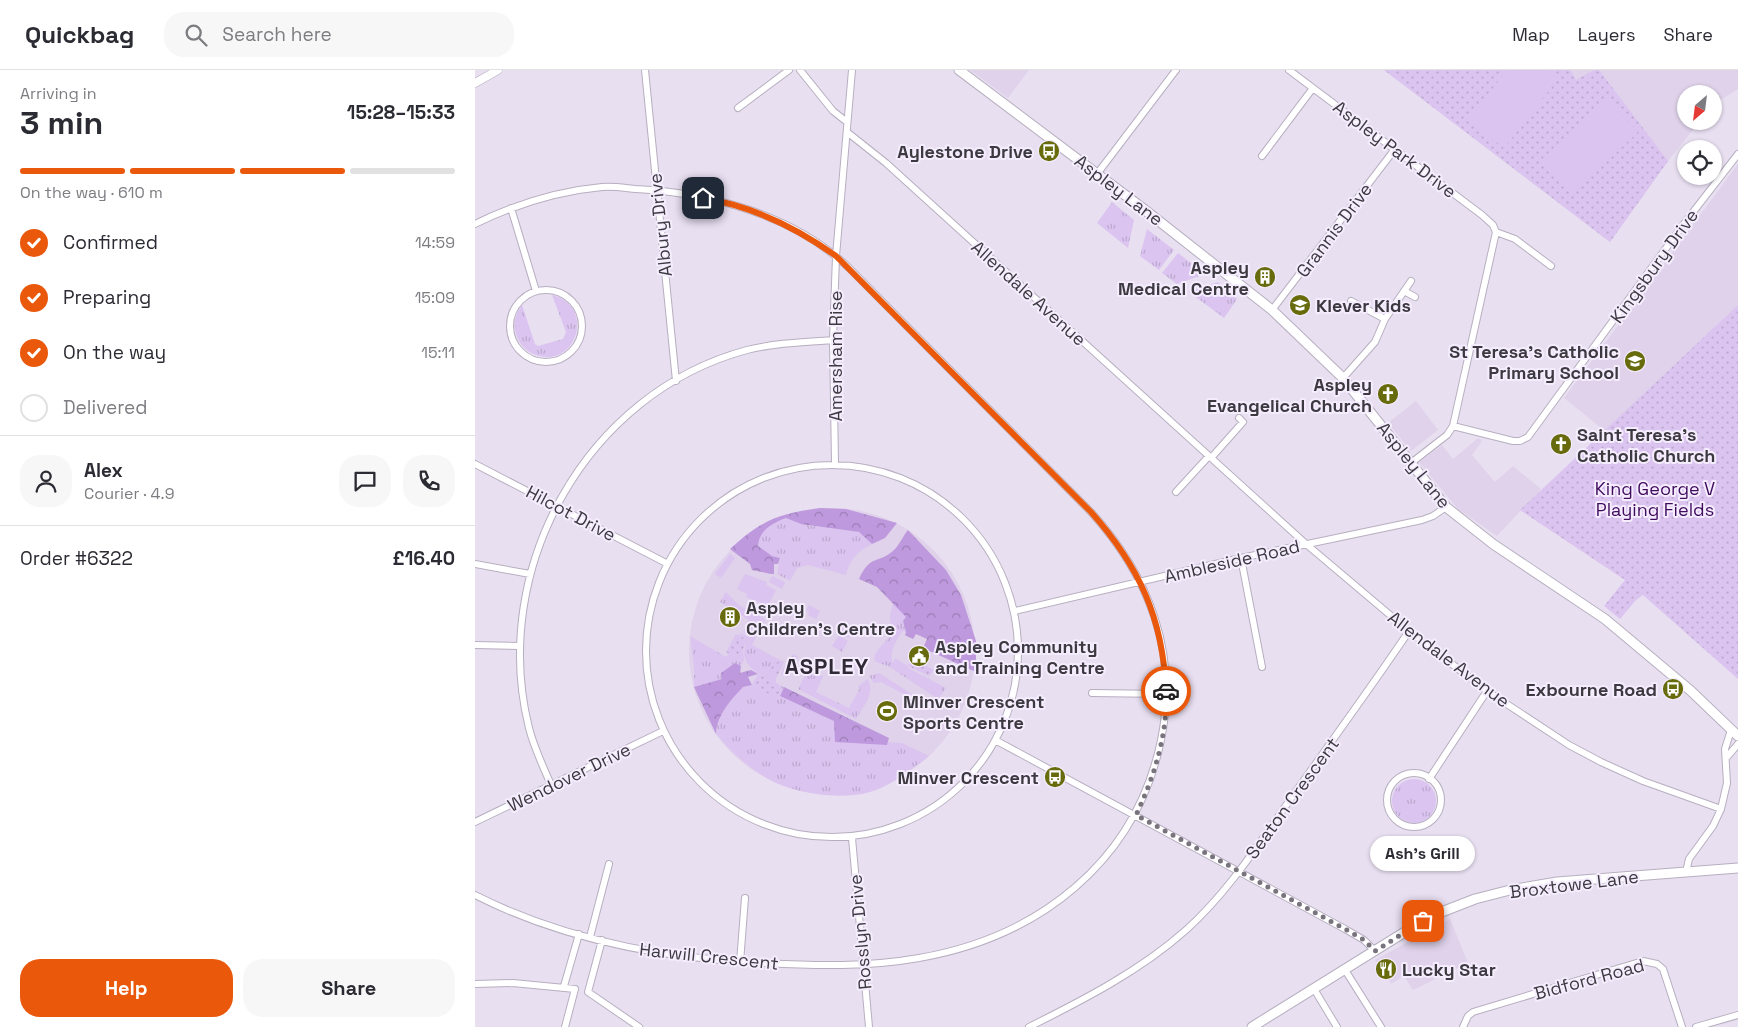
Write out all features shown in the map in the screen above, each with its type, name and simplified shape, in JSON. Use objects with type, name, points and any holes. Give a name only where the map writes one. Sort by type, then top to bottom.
[{"type":"main road","name":"Aspley Lane","points":[[959,70],[1272,310],[1343,378],[1446,507],[1493,544],[1605,619],[1685,685],[1735,733]]},
{"type":"main road","name":"Broxtowe Lane","points":[[1252,1027],[1439,912],[1501,892],[1557,882],[1738,868]]},
{"type":"street","points":[[475,83],[498,70]]},
{"type":"street","name":"Albury Drive","points":[[645,70],[676,381]]},
{"type":"street","points":[[738,108],[789,70]]},
{"type":"street","points":[[800,70],[833,111],[847,122]]},
{"type":"street","name":"Amersham Rise","points":[[835,464],[833,340],[836,256],[852,70]]},
{"type":"street","points":[[1097,174],[1176,70]]},
{"type":"street","name":"Aspley Park Drive","points":[[1289,70],[1482,215],[1493,225],[1496,232]]},
{"type":"street","points":[[1262,156],[1313,88]]},
{"type":"street","name":"Allendale Avenue","points":[[847,132],[885,163],[1306,544],[1409,630],[1487,691],[1569,745],[1601,762],[1643,781],[1721,809]]},
{"type":"street","name":"Grannis Drive","points":[[1272,310],[1395,149]]},
{"type":"street","name":"Kingsbury Drive","points":[[1453,426],[1513,441],[1520,441],[1528,437],[1666,248],[1738,154]]},
{"type":"street","name":"Harwill Crescent","points":[[475,224],[511,208],[548,197],[603,187],[656,190],[719,201],[742,208],[792,229],[836,256],[1091,512],[1122,549],[1141,582],[1162,643],[1166,694],[1158,754],[1147,792],[1136,815],[1106,857],[1093,871],[1055,903],[1027,920],[995,935],[953,950],[919,958],[862,964],[804,965],[740,962],[681,956],[579,934],[514,913],[475,895]]},
{"type":"street","points":[[511,208],[536,291]]},
{"type":"street","points":[[1411,463],[1447,435],[1453,426],[1496,232],[1515,239],[1551,266]]},
{"type":"street","points":[[1343,378],[1375,342],[1385,319],[1411,281]]},
{"type":"street","points":[[548,289],[559,292],[570,298],[578,307],[582,318],[583,330],[580,342],[573,352],[563,359],[539,362],[528,358],[519,350],[512,339],[510,322],[516,305],[525,296],[536,291],[548,289]]},
{"type":"street","points":[[1405,291],[1415,297]]},
{"type":"street","points":[[1351,301],[1385,319]]},
{"type":"street","points":[[551,785],[529,729],[521,678],[521,646],[530,574],[538,546],[556,505],[589,456],[607,436],[649,397],[704,367],[747,350],[790,343],[833,340]]},
{"type":"street","points":[[1176,492],[1243,422],[1239,418]]},
{"type":"street","name":"Hilcot Drive","points":[[475,464],[666,563]]},
{"type":"street","points":[[835,464],[879,469],[920,486],[941,498],[986,546],[1004,581],[1015,611],[1019,667],[1011,704],[997,741],[955,791],[907,821],[887,829],[852,838],[804,836],[787,832],[743,815],[721,802],[696,778],[663,732],[653,702],[645,649],[653,598],[666,563],[698,522],[738,487],[790,468],[835,464]]},
{"type":"street","name":"Ambleside Road","points":[[1015,611],[1241,558],[1421,520],[1433,516],[1446,507]]},
{"type":"street","points":[[1241,558],[1262,667]]},
{"type":"street","points":[[475,564],[530,574]]},
{"type":"street","name":"Seaton Crescent","points":[[1029,1027],[1070,1006],[1157,953],[1201,915],[1239,872],[1409,630]]},
{"type":"street","points":[[475,645],[521,646]]},
{"type":"street","points":[[1429,779],[1487,691]]},
{"type":"street","points":[[1092,693],[1166,694]]},
{"type":"street","name":"Wendover Drive","points":[[475,822],[663,732]]},
{"type":"street","points":[[1686,872],[1689,858],[1713,826],[1721,809],[1727,783],[1727,757],[1725,749],[1735,733]]},
{"type":"street","points":[[997,741],[1345,929],[1364,940],[1375,951]]},
{"type":"street","points":[[1727,757],[1738,744]]},
{"type":"street","points":[[1415,772],[1429,779],[1439,786],[1442,802],[1428,825],[1408,828],[1389,815],[1385,799],[1398,776],[1415,772]]},
{"type":"street","name":"Rosslyn Drive","points":[[852,838],[869,1027]]},
{"type":"street","points":[[590,937],[609,864]]},
{"type":"street","points":[[740,962],[745,898]]},
{"type":"street","points":[[564,986],[579,934]]},
{"type":"street","points":[[602,940],[588,992],[639,1027]]},
{"type":"street","name":"Bidford Road","points":[[1463,1027],[1468,1016],[1473,1012],[1643,961],[1657,964],[1663,969],[1681,1027]]},
{"type":"street","points":[[1345,970],[1381,1027]]},
{"type":"street","points":[[475,984],[513,983],[564,986],[575,989],[565,1027]]},
{"type":"street","points":[[1314,989],[1337,1027]]},
{"type":"street","points":[[1696,1027],[1738,1015]]},
{"type":"shaded area","points":[[970,70],[1029,70],[1008,98]]},
{"type":"shaded area","points":[[1384,70],[1738,70],[1738,89],[1723,98],[1723,85],[1677,85],[1677,130],[1693,130],[1685,140],[1677,140],[1677,150],[1610,242]]},
{"type":"shaded area","points":[[1738,164],[1738,305],[1605,431],[1564,398]]},
{"type":"shaded area","points":[[1416,401],[1438,430],[1411,451],[1388,423]]},
{"type":"shaded area","points":[[1478,438],[1482,441],[1472,455],[1495,482],[1513,466],[1541,489],[1497,536],[1458,509],[1419,462],[1442,445],[1453,459]]},
{"type":"shaded area","points":[[832,508],[860,511],[887,519],[911,532],[933,550],[951,572],[964,596],[972,623],[975,651],[972,679],[964,706],[951,730],[933,752],[911,770],[887,783],[860,791],[832,794],[804,791],[777,783],[753,770],[731,752],[713,730],[700,706],[692,679],[689,651],[692,623],[700,596],[713,572],[731,550],[753,532],[777,519],[804,511]]},
{"type":"shaded area","points":[[1450,919],[1468,963],[1413,990],[1404,976],[1391,984],[1375,960]]},
{"type":"green space","points":[[1384,70],[1570,70],[1576,80],[1594,70],[1599,70],[1668,161],[1610,242]]},
{"type":"green space","points":[[1507,70],[1546,70],[1558,79],[1504,148],[1468,120]]},
{"type":"green space","points":[[1606,99],[1638,132],[1574,192],[1542,159]]},
{"type":"green space","points":[[1112,202],[1134,220],[1128,248],[1097,223]]},
{"type":"green space","points":[[1147,229],[1174,250],[1159,270],[1140,256]]},
{"type":"green space","points":[[1178,253],[1205,274],[1177,284],[1162,273]]},
{"type":"green space","points":[[1218,282],[1237,299],[1224,318],[1189,292]]},
{"type":"green space","points":[[552,295],[566,301],[574,311],[577,322],[576,334],[571,345],[562,353],[550,357],[536,355],[522,346],[515,329],[516,316],[522,305],[535,344],[538,346],[563,339],[566,332]]},
{"type":"green space","name":"King George V Playing Fields","points":[[1738,305],[1738,679],[1643,595],[1636,600],[1620,619],[1604,606],[1625,580],[1520,510]]},
{"type":"green space","points":[[820,508],[846,509],[897,523],[885,538],[872,544],[859,532],[801,524],[786,518],[781,520],[764,531],[758,546],[772,556],[780,558],[778,564],[774,564],[774,574],[752,570],[750,564],[730,549],[752,531],[771,520],[792,513]]},
{"type":"green space","points":[[786,518],[801,524],[859,532],[872,544],[855,556],[846,575],[808,565],[797,568],[790,581],[777,574],[780,558],[772,556],[758,546],[761,536],[767,528]]},
{"type":"green space","points":[[908,530],[946,570],[961,595],[976,641],[976,672],[923,648],[927,639],[916,634],[913,639],[905,635],[903,621],[906,617],[877,587],[859,579],[867,566],[894,550]]},
{"type":"green space","points":[[730,554],[735,558],[721,578],[715,574]]},
{"type":"green space","points":[[745,574],[767,582],[766,585],[776,590],[768,606],[746,597],[747,594],[737,589]]},
{"type":"green space","points":[[772,576],[785,582],[782,589],[769,582]]},
{"type":"green space","points":[[726,592],[739,605],[765,619],[752,645],[780,660],[769,670],[776,679],[776,683],[756,672],[746,662],[744,656],[748,640],[739,635],[741,633],[751,638],[743,632],[749,620],[720,602]]},
{"type":"green space","points":[[893,602],[907,617],[903,621],[906,632],[902,631],[892,651],[893,663],[895,658],[908,666],[908,668],[946,688],[938,699],[888,666],[876,662],[874,658],[877,651],[892,634],[890,616]]},
{"type":"green space","points":[[809,605],[820,611],[816,619],[808,615],[809,611],[806,610]]},
{"type":"green space","points":[[847,625],[853,631],[847,637],[841,631]]},
{"type":"green space","points":[[736,634],[748,640],[740,654],[732,656],[726,652]]},
{"type":"green space","points":[[839,635],[848,641],[842,652],[832,646]]},
{"type":"green space","points":[[690,636],[726,657],[729,654],[733,656],[740,654],[743,648],[744,660],[741,666],[735,663],[723,679],[694,687],[694,667]]},
{"type":"green space","points":[[793,654],[798,657],[788,677],[781,674]]},
{"type":"green space","points":[[912,659],[934,670],[929,676],[908,666]]},
{"type":"green space","points":[[780,660],[784,662],[776,679],[768,670]]},
{"type":"green space","points":[[735,663],[741,666],[740,673],[751,670],[758,674],[748,677],[752,685],[743,687],[725,709],[719,721],[716,734],[694,687],[722,679],[721,673]]},
{"type":"green space","points":[[815,667],[816,673],[823,676],[816,692],[849,708],[860,688],[858,687],[867,679],[870,684],[870,694],[856,719],[798,689],[808,669]]},
{"type":"green space","points":[[879,673],[918,698],[917,700],[926,706],[881,682],[874,683],[869,676]]},
{"type":"green space","points":[[758,674],[784,687],[778,699],[752,685]]},
{"type":"green space","points":[[752,685],[778,699],[780,696],[887,745],[888,742],[902,743],[929,756],[894,781],[878,789],[858,795],[814,794],[785,787],[749,766],[716,734],[719,721],[729,703],[743,687]]},
{"type":"green space","points":[[784,687],[889,738],[887,745],[835,742],[834,721],[780,696]]},
{"type":"green space","points":[[1418,779],[1430,785],[1435,792],[1435,810],[1430,817],[1423,822],[1410,823],[1398,817],[1393,810],[1392,797],[1398,785],[1405,780]]},
{"type":"way so far","points":[[1166,691],[1165,719],[1158,754],[1147,792],[1136,815],[1345,929],[1364,940],[1375,951],[1423,921]]},
{"type":"place","name":"Aylestone Drive","points":[[1049,151]]},
{"type":"place","name":"Aspley Medical Centre","points":[[1265,277]]},
{"type":"place","name":"Klever Kids","points":[[1300,305]]},
{"type":"place","name":"St Teresa's Catholic Primary School","points":[[1635,361]]},
{"type":"place","name":"Aspley Evangelical Church","points":[[1388,394]]},
{"type":"place","name":"Saint Teresa's Catholic Church","points":[[1561,444]]},
{"type":"place","name":"Aspley Children's Centre","points":[[730,617]]},
{"type":"place","name":"Aspley Community and Training Centre","points":[[919,656]]},
{"type":"place","name":"Exbourne Road","points":[[1673,689]]},
{"type":"place","name":"Minver Crescent Sports Centre","points":[[887,711]]},
{"type":"place","name":"Minver Crescent","points":[[1055,777]]},
{"type":"place","name":"Ash's Grill","points":[[1423,921]]},
{"type":"place","name":"Lucky Star","points":[[1386,969]]},
{"type":"district","name":"ASPLEY","points":[[827,666]]},
{"type":"route","points":[[703,198],[742,208],[773,220],[801,234],[836,256],[1107,529],[1136,571],[1147,596],[1162,643],[1166,691]]}]
